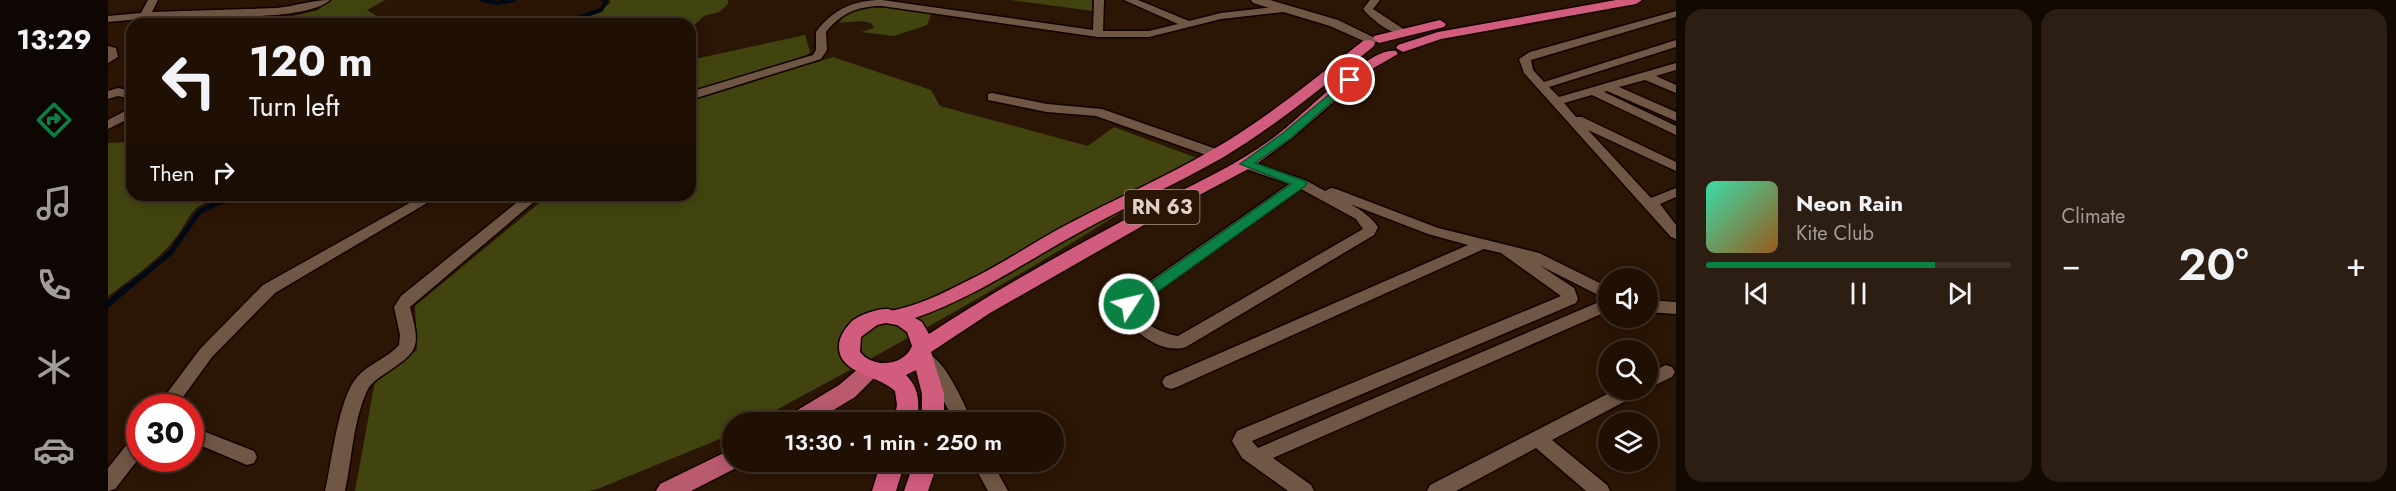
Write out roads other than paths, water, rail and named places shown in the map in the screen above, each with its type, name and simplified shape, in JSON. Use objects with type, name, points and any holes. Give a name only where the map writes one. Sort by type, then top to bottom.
[{"type":"highway","name":"RN 63","points":[[1589,0],[1401,32],[1373,41],[1276,116],[1216,154],[1074,228],[986,279],[939,302],[895,317],[874,318],[862,322],[849,338],[852,356],[861,364],[877,370],[906,367],[915,361],[922,350],[983,308],[1152,213],[1246,164],[1287,135],[1365,67],[1397,51],[1438,36],[1636,0]]},
{"type":"highway","points":[[1373,41],[1394,42],[1397,51]]},
{"type":"highway","points":[[895,317],[910,322],[923,338],[922,350],[933,394],[933,412]]},
{"type":"highway","points":[[877,370],[896,377],[906,390],[907,412]]},
{"type":"highway","points":[[884,491],[890,472]]},
{"type":"highway","points":[[916,491],[923,472]]},
{"type":"main road","name":"RN 63","points":[[812,412],[877,370]]},
{"type":"main road","points":[[679,488],[722,464]]},
{"type":"street","points":[[147,18],[153,0]]},
{"type":"street","points":[[155,18],[176,13],[308,8],[325,0]]},
{"type":"street","points":[[1098,34],[1099,0]]},
{"type":"street","points":[[1129,0],[1188,24]]},
{"type":"street","points":[[1257,0],[1334,23],[1373,41]]},
{"type":"street","points":[[1376,0],[1368,9],[1401,32]]},
{"type":"street","points":[[696,94],[814,59],[822,50],[821,32],[839,11],[857,4],[882,3],[1098,34],[1149,34],[1231,14],[1284,9]]},
{"type":"street","points":[[1676,14],[1534,54],[1525,59],[1528,71],[1676,234]]},
{"type":"street","points":[[108,20],[126,20]]},
{"type":"street","points":[[1542,86],[1676,43]]},
{"type":"street","points":[[108,49],[112,50],[112,57],[108,60]]},
{"type":"street","points":[[1556,102],[1676,66]]},
{"type":"street","points":[[1646,76],[1676,89]]},
{"type":"street","points":[[1608,87],[1676,117]]},
{"type":"street","points":[[1592,91],[1676,131]]},
{"type":"street","points":[[108,95],[118,92],[126,94]]},
{"type":"street","points":[[992,97],[1047,108],[1105,114],[1216,154]]},
{"type":"street","points":[[108,125],[126,116]]},
{"type":"street","points":[[1569,116],[1676,167]]},
{"type":"street","points":[[1246,164],[1355,200],[1433,231],[1480,245],[1534,257],[1598,289]]},
{"type":"street","points":[[1300,183],[1361,216],[1371,227],[1369,232],[1180,343],[1163,341],[1130,317],[1129,304],[1300,183]]},
{"type":"street","points":[[1649,204],[1676,192]]},
{"type":"street","points":[[175,394],[206,353],[269,289],[420,201]]},
{"type":"street","points":[[335,491],[358,390],[370,375],[400,356],[408,347],[409,337],[402,308],[407,300],[529,201]]},
{"type":"street","points":[[1649,204],[1676,219]]},
{"type":"street","points":[[1171,382],[1480,245]]},
{"type":"street","points":[[1304,491],[1244,447],[1242,441],[1249,433],[1570,299],[1568,292],[1506,250]]},
{"type":"street","points":[[1658,307],[1676,309]]},
{"type":"street","points":[[1256,457],[1598,308]]},
{"type":"street","points":[[922,350],[941,378],[958,412]]},
{"type":"street","points":[[1658,376],[1666,372]]},
{"type":"street","points":[[1437,491],[1611,400]]},
{"type":"street","points":[[1537,438],[1600,491]]},
{"type":"street","points":[[204,439],[248,458]]},
{"type":"street","points":[[108,483],[126,460]]},
{"type":"street","points":[[988,472],[998,491]]},
{"type":"waterway","points":[[482,0],[497,3],[514,0]]},
{"type":"waterway","points":[[577,18],[601,10],[606,2],[603,0]]},
{"type":"waterway","points":[[126,289],[170,253],[199,212],[225,201]]},
{"type":"waterway","points":[[108,304],[128,287]]}]
